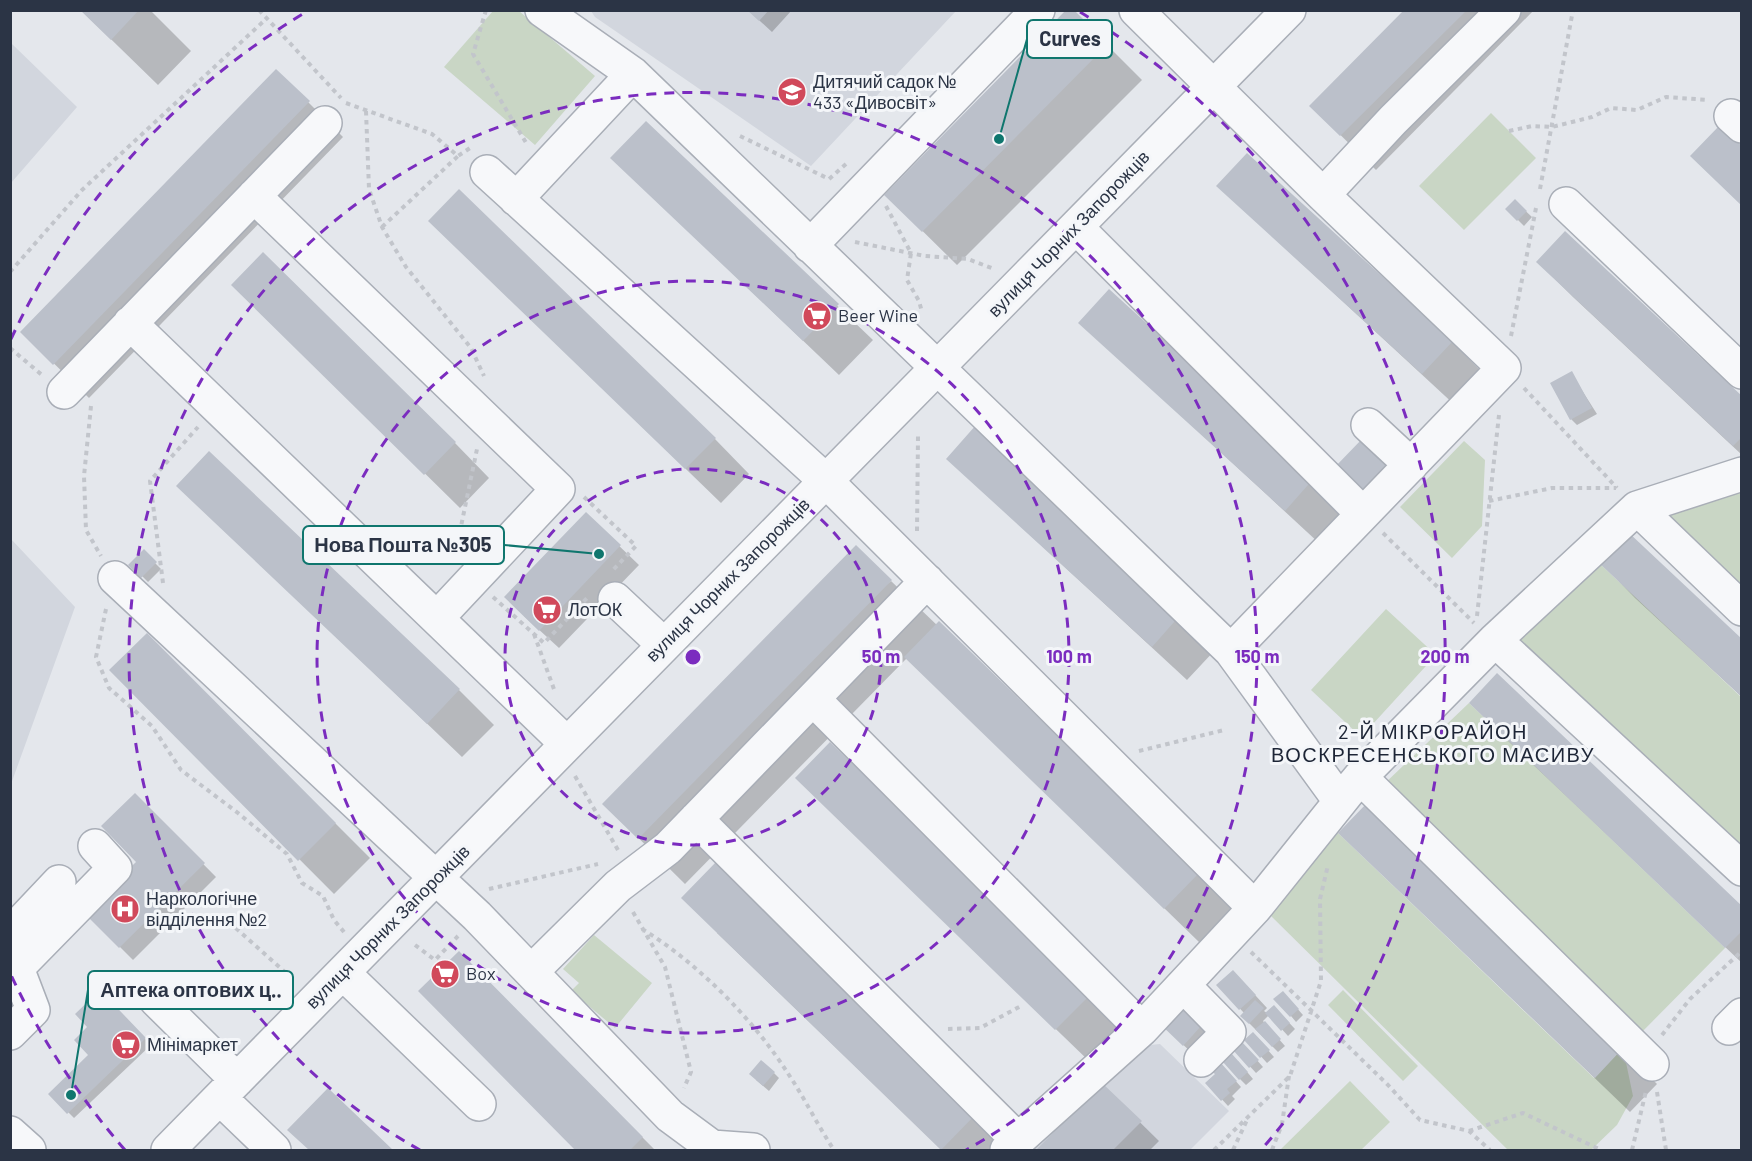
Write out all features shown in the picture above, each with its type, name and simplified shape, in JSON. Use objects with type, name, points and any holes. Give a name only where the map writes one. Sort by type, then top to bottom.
[{"type":"street","points":[[542,10],[633,74],[814,242],[936,369],[1231,651],[1350,789],[1650,1061]]},
{"type":"street","points":[[814,242],[862,170],[1038,10]]},
{"type":"street","points":[[1136,10],[1323,195],[1504,368],[1231,651]]},
{"type":"street","name":"вулиця Чорних Запорожців","points":[[168,1150],[1289,10]]},
{"type":"street","points":[[1323,195],[1393,120],[1504,10]]},
{"type":"street","points":[[516,199],[633,74]]},
{"type":"street","points":[[64,392],[325,123]]},
{"type":"street","points":[[482,158],[516,199],[826,481],[1255,908]]},
{"type":"street","points":[[254,196],[558,489],[437,618]]},
{"type":"street","points":[[1566,204],[1742,372]]},
{"type":"street","points":[[1076,227],[1363,514]]},
{"type":"street","points":[[130,323],[567,744]]},
{"type":"street","points":[[1368,425],[1411,465]]},
{"type":"street","points":[[696,819],[910,1032],[1013,1146],[1142,1029],[1255,908],[1350,789],[1495,640],[1627,498],[1742,474]]},
{"type":"street","points":[[1627,498],[1742,609]]},
{"type":"street","points":[[531,972],[614,869],[668,848],[813,699],[922,576]]},
{"type":"street","points":[[116,579],[436,878],[482,903],[531,972],[670,1116],[712,1148],[753,1150]]},
{"type":"street","points":[[603,591],[664,645]]},
{"type":"street","points":[[1495,640],[1742,869]]},
{"type":"street","points":[[813,699],[1142,1029]]},
{"type":"street","points":[[10,1033],[33,1010],[14,965],[115,868],[95,846]]},
{"type":"street","points":[[10,934],[59,882]]},
{"type":"street","points":[[343,973],[478,1104]]},
{"type":"street","points":[[1183,985],[1229,1032],[1201,1060]]},
{"type":"street","points":[[156,1000],[229,1089],[274,1150]]},
{"type":"street","points":[[10,1133],[29,1150]]},
{"type":"path","points":[[259,10],[346,103],[432,134],[458,156]]},
{"type":"path","points":[[486,10],[473,54],[544,170]]},
{"type":"path","points":[[1573,10],[1504,368],[1627,498]]},
{"type":"path","points":[[10,272],[82,190],[266,19]]},
{"type":"path","points":[[1509,131],[1532,126],[1552,127],[1592,117],[1611,108],[1637,110],[1666,97],[1712,100],[1736,121]]},
{"type":"path","points":[[366,111],[369,189],[382,226],[406,267],[471,348],[489,393],[485,420],[474,455],[458,541],[473,579],[544,644],[603,591],[636,546],[566,480],[558,489]]},
{"type":"path","points":[[730,130],[830,179],[862,170],[911,252],[908,280],[919,301],[924,323]]},
{"type":"path","points":[[382,226],[468,148],[482,158]]},
{"type":"path","points":[[814,242],[968,259],[1001,271]]},
{"type":"path","points":[[10,348],[64,392]]},
{"type":"path","points":[[92,363],[91,414],[84,476],[86,530],[116,579],[101,623],[96,657],[109,688],[152,726],[180,770],[238,813],[286,854],[302,883],[323,896],[334,920],[346,935]]},
{"type":"path","points":[[164,584],[150,481],[217,407]]},
{"type":"path","points":[[1363,514],[1476,626],[1499,412]]},
{"type":"path","points":[[918,436],[922,576]]},
{"type":"path","points":[[1489,501],[1552,488],[1627,498]]},
{"type":"path","points":[[533,634],[556,694]]},
{"type":"path","points":[[1106,759],[1224,730]]},
{"type":"path","points":[[576,782],[642,929],[665,967],[683,1029],[691,1072],[670,1116]]},
{"type":"path","points":[[1272,1150],[1282,1124],[1290,1076],[1321,981],[1320,899],[1331,853]]},
{"type":"path","points":[[415,945],[435,960],[482,903],[614,869]]},
{"type":"path","points":[[229,922],[297,982]]},
{"type":"path","points":[[642,929],[667,944],[727,998],[789,1075],[834,1150]]},
{"type":"path","points":[[1232,933],[1312,1009],[1420,1120],[1469,1131],[1490,1150]]},
{"type":"path","points":[[1632,1150],[1650,1061],[1669,1024],[1690,999],[1742,951]]},
{"type":"path","points":[[910,1032],[927,1022],[950,1030],[980,1028],[1021,1006]]},
{"type":"path","points":[[1650,1061],[1666,1150]]},
{"type":"path","points":[[1214,1150],[1290,1076]]},
{"type":"path","points":[[1469,1131],[1522,1113],[1601,1150]]},
{"type":"path","points":[[1233,1150],[1248,1116]]},
{"type":"shaded area","name":"Дитячий садок № 433 «Дивосвіт»","points":[[591,11],[956,11],[811,166],[595,17]]},
{"type":"shaded area","points":[[11,43],[77,107],[11,183]]},
{"type":"shaded area","points":[[11,539],[75,607],[11,784]]},
{"type":"shaded area","points":[[1160,1044],[1229,1111],[1190,1150],[1026,1150],[1131,1047]]},
{"type":"green space","points":[[493,11],[519,11],[595,76],[535,145],[444,67]]},
{"type":"green space","points":[[1491,113],[1536,158],[1464,230],[1419,186]]},
{"type":"green space","points":[[1464,441],[1485,460],[1482,526],[1452,558],[1400,507]]},
{"type":"green space","points":[[1741,492],[1741,599],[1658,519]]},
{"type":"green space","points":[[1599,563],[1741,697],[1741,852],[1513,643]]},
{"type":"green space","points":[[1386,609],[1436,655],[1361,737],[1311,690]]},
{"type":"green space","points":[[1469,703],[1725,948],[1640,1034],[1382,786]]},
{"type":"green space","points":[[1338,833],[1594,1078],[1623,1048],[1633,1096],[1617,1125],[1591,1150],[1508,1150],[1265,910]]},
{"type":"green space","points":[[594,935],[652,983],[615,1028],[571,991],[579,983],[563,969]]},
{"type":"green space","points":[[1343,990],[1418,1066],[1403,1081],[1328,1005]]},
{"type":"green space","points":[[1350,1081],[1390,1122],[1361,1150],[1280,1150]]},
{"type":"building","points":[[80,10],[139,10],[111,40]]},
{"type":"building","points":[[747,10],[769,10],[759,21]]},
{"type":"building","points":[[1066,10],[1074,10],[1108,44],[922,232],[884,195]]},
{"type":"building","points":[[1404,10],[1467,10],[1340,136],[1309,106]]},
{"type":"building","points":[[276,69],[310,101],[53,365],[20,332]]},
{"type":"building","points":[[646,121],[839,304],[803,341],[610,158]]},
{"type":"building","points":[[1719,126],[1742,146],[1742,206],[1690,156]]},
{"type":"building","points":[[1247,153],[1453,341],[1422,374],[1216,186]]},
{"type":"building","points":[[459,189],[716,438],[685,469],[428,221]]},
{"type":"building","points":[[1515,199],[1527,211],[1517,221],[1505,209]]},
{"type":"building","points":[[1565,231],[1742,396],[1742,437],[1733,446],[1536,262]]},
{"type":"building","points":[[263,252],[456,442],[424,475],[231,285]]},
{"type":"building","points":[[1109,289],[1315,477],[1285,511],[1078,323]]},
{"type":"building","points":[[1572,371],[1592,408],[1570,420],[1550,383]]},
{"type":"building","points":[[976,425],[1182,613],[1152,647],[946,459]]},
{"type":"building","points":[[1362,439],[1391,466],[1364,496],[1334,468]]},
{"type":"building","points":[[209,451],[460,689],[427,724],[176,486]]},
{"type":"building","points":[[586,512],[621,545],[539,631],[504,597]]},
{"type":"building","points":[[1628,532],[1742,639],[1742,697],[1599,563]]},
{"type":"building","points":[[856,545],[892,580],[638,839],[602,804]]},
{"type":"building","points":[[144,549],[157,562],[141,578],[128,565]]},
{"type":"building","points":[[939,621],[1199,873],[1164,909],[904,657]]},
{"type":"building","points":[[147,633],[336,823],[298,861],[109,670]]},
{"type":"building","points":[[1497,673],[1742,906],[1742,931],[1725,948],[1469,703]]},
{"type":"building","points":[[830,742],[1091,994],[1055,1030],[795,778]]},
{"type":"building","points":[[135,793],[205,863],[119,948],[84,913],[136,862],[101,826]]},
{"type":"building","points":[[1367,803],[1623,1048],[1595,1078],[1338,833]]},
{"type":"building","points":[[716,862],[976,1114],[941,1150],[681,898]]},
{"type":"building","points":[[459,951],[643,1137],[630,1150],[575,1150],[418,991]]},
{"type":"building","points":[[1233,970],[1256,995],[1239,1010],[1216,985]]},
{"type":"building","points":[[100,990],[146,1038],[67,1114],[48,1094],[88,1055],[74,1040],[87,1027],[75,1014]]},
{"type":"building","points":[[1283,991],[1299,1009],[1290,1017],[1273,999]]},
{"type":"building","points":[[1255,1000],[1264,1008],[1249,1024],[1240,1016]]},
{"type":"building","points":[[1178,1002],[1202,1025],[1183,1046],[1159,1023]]},
{"type":"building","points":[[1274,1005],[1290,1023],[1281,1031],[1265,1013]]},
{"type":"building","points":[[1265,1021],[1281,1039],[1272,1047],[1255,1029]]},
{"type":"building","points":[[1253,1032],[1270,1050],[1260,1058],[1244,1040]]},
{"type":"building","points":[[1242,1042],[1259,1060],[1249,1068],[1233,1050]]},
{"type":"building","points":[[1232,1054],[1248,1072],[1239,1080],[1223,1062]]},
{"type":"building","points":[[761,1060],[775,1072],[763,1086],[749,1074]]},
{"type":"building","points":[[1220,1062],[1237,1081],[1227,1089],[1230,1093],[1221,1101],[1205,1083],[1215,1074],[1211,1071]]},
{"type":"building","points":[[1102,1083],[1142,1121],[1113,1150],[1036,1150]]},
{"type":"building","points":[[328,1088],[393,1150],[309,1150],[287,1130]]},
{"type":"place","name":"Дитячий садок № 433 «Дивосвіт»","points":[[792,92]]},
{"type":"place","name":"Curves","points":[[999,139]]},
{"type":"place","name":"Beer Wine","points":[[817,316]]},
{"type":"place","name":"Нова Пошта №305","points":[[599,554]]},
{"type":"place","name":"ЛотОК","points":[[547,610]]},
{"type":"place","name":"Наркологічне відділення №2","points":[[125,909]]},
{"type":"place","name":"Box","points":[[445,974]]},
{"type":"place","name":"Мінімаркет","points":[[126,1045]]},
{"type":"place","name":"Аптека оптових ц‥","points":[[71,1095]]},
{"type":"district","name":"2-Й МІКРОРАЙОН ВОСКРЕСЕНСЬКОГО МАСИВУ","points":[[1433,744]]}]
